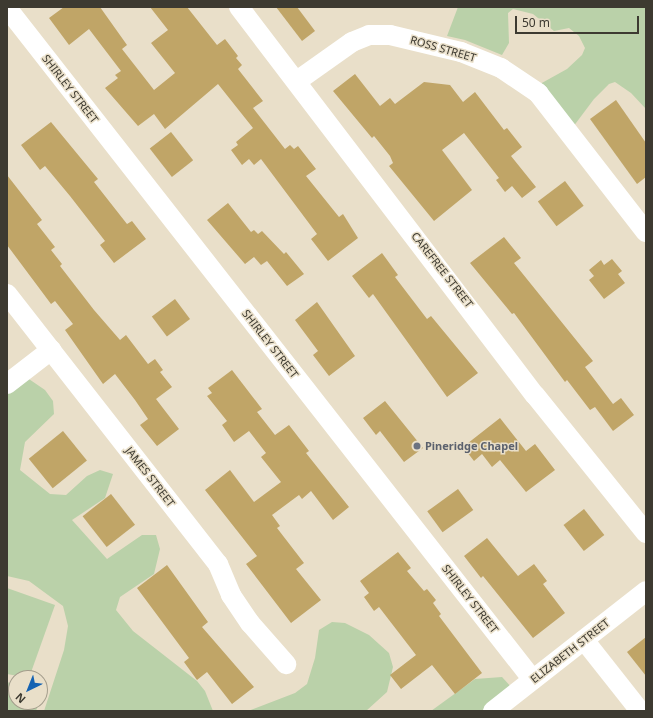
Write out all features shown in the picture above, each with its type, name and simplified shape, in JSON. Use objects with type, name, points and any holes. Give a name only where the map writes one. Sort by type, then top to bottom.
[{"type":"street","name":"CAREFREE STREET","points":[[239,7],[297,81],[535,395],[646,533]]},
{"type":"street","name":"SHIRLEY STREET","points":[[7,8],[533,680]]},
{"type":"street","name":"ROSS STREET","points":[[297,81],[352,42],[369,35],[390,35],[461,52],[501,68],[538,93],[646,232]]},
{"type":"street","name":"JAMES STREET","points":[[7,294],[218,564],[231,595],[250,623],[286,664]]},
{"type":"street","points":[[7,384],[51,350]]},
{"type":"street","name":"ELIZABETH STREET","points":[[493,711],[646,591]]},
{"type":"street","points":[[584,640],[640,711]]},
{"type":"green space","points":[[458,7],[646,7],[646,109],[631,93],[615,82],[609,84],[594,99],[573,127],[540,84],[567,69],[582,55],[585,48],[579,36],[569,28],[554,31],[533,14],[513,9],[508,13],[509,43],[502,55],[465,40],[447,36]]},
{"type":"green space","points":[[23,375],[45,390],[53,401],[54,414],[25,442],[20,470],[50,494],[66,495],[87,476],[100,470],[113,474],[105,498],[72,520],[107,559],[142,535],[156,535],[160,549],[154,574],[120,597],[116,610],[133,631],[197,681],[205,691],[213,711],[44,711],[48,710],[48,699],[64,650],[68,626],[63,606],[29,581],[7,576],[7,382]]},
{"type":"green space","points":[[7,588],[55,605],[32,670],[8,670],[7,674]]},
{"type":"green space","points":[[332,622],[345,623],[369,635],[389,653],[393,667],[387,692],[366,711],[248,711],[295,693],[307,684],[315,658],[319,630]]},
{"type":"green space","points":[[502,677],[512,688],[483,711],[431,711],[475,679]]},
{"type":"green space","points":[[7,682],[8,710],[36,710],[36,711],[7,711]]},
{"type":"building","points":[[64,7],[100,7],[127,45],[122,49],[154,90],[175,73],[151,43],[168,30],[150,7],[187,7],[217,45],[225,39],[238,56],[236,58],[242,65],[238,69],[263,101],[253,108],[285,149],[290,145],[294,149],[298,146],[316,169],[306,176],[339,217],[343,214],[358,238],[328,261],[311,239],[317,234],[261,159],[254,165],[249,159],[242,165],[231,150],[238,145],[236,142],[253,128],[218,84],[165,129],[154,114],[138,126],[105,88],[118,78],[115,75],[121,71],[89,29],[69,45],[49,18]]},
{"type":"building","points":[[276,7],[297,7],[315,31],[302,41]]},
{"type":"building","points":[[355,74],[380,106],[390,98],[395,104],[424,82],[450,85],[463,102],[475,92],[504,130],[507,128],[522,147],[511,156],[536,187],[522,198],[512,186],[505,192],[496,180],[499,178],[464,133],[442,150],[472,190],[434,221],[389,166],[393,163],[390,156],[374,136],[372,138],[333,91]]},
{"type":"building","points":[[616,100],[646,143],[646,177],[637,184],[590,119]]},
{"type":"building","points":[[51,122],[98,179],[94,182],[127,224],[132,221],[146,239],[114,263],[100,245],[105,241],[70,196],[45,166],[40,170],[21,145]]},
{"type":"building","points":[[171,132],[193,160],[172,177],[150,149]]},
{"type":"building","points":[[7,175],[42,220],[37,224],[55,247],[51,250],[62,264],[60,266],[94,310],[120,340],[126,335],[148,364],[155,359],[163,370],[160,372],[172,387],[156,399],[179,429],[157,446],[140,425],[148,419],[135,400],[115,374],[103,384],[65,330],[73,324],[55,301],[51,304],[7,245]]},
{"type":"building","points":[[565,181],[584,206],[557,226],[538,201]]},
{"type":"building","points":[[228,203],[251,232],[254,230],[258,234],[262,231],[284,254],[286,252],[304,274],[287,286],[267,261],[261,265],[254,257],[245,264],[207,220]]},
{"type":"building","points":[[504,237],[521,258],[514,263],[593,361],[585,367],[613,404],[621,398],[634,415],[613,431],[595,407],[590,410],[567,380],[565,382],[514,313],[512,314],[470,263]]},
{"type":"building","points":[[382,253],[398,275],[395,277],[427,319],[431,316],[478,373],[447,397],[373,294],[369,298],[352,276]]},
{"type":"building","points":[[612,259],[622,271],[618,274],[625,283],[604,299],[589,280],[594,276],[589,270],[601,260],[604,265]]},
{"type":"building","points":[[175,299],[190,319],[167,336],[152,316]]},
{"type":"building","points":[[317,302],[355,356],[329,376],[313,355],[318,351],[295,320]]},
{"type":"building","points":[[232,370],[262,409],[257,412],[275,435],[289,425],[309,451],[306,453],[349,507],[333,520],[311,491],[302,499],[299,495],[272,515],[280,526],[277,528],[304,563],[296,569],[321,600],[291,623],[246,564],[257,556],[205,490],[230,470],[254,502],[281,482],[261,457],[266,453],[249,431],[234,442],[222,425],[227,421],[207,396],[212,393],[208,388]]},
{"type":"building","points":[[385,401],[423,448],[404,462],[380,431],[376,435],[363,418]]},
{"type":"building","points":[[500,418],[526,451],[535,444],[555,470],[526,492],[500,460],[492,467],[482,454],[474,461],[463,447]]},
{"type":"building","points":[[63,431],[87,461],[53,488],[29,459]]},
{"type":"building","points":[[458,489],[473,510],[443,532],[427,511]]},
{"type":"building","points":[[111,494],[135,525],[107,547],[83,516]]},
{"type":"building","points":[[584,509],[604,535],[584,551],[564,525]]},
{"type":"building","points":[[487,538],[518,576],[534,564],[547,581],[543,584],[565,613],[533,638],[483,576],[481,578],[464,556]]},
{"type":"building","points":[[398,552],[411,568],[407,571],[424,591],[427,589],[436,600],[433,603],[441,614],[439,616],[482,673],[455,694],[432,665],[401,689],[390,675],[416,655],[379,607],[374,611],[364,597],[369,593],[360,581]]},
{"type":"building","points":[[167,565],[208,622],[202,627],[254,687],[232,704],[207,672],[197,680],[184,662],[189,658],[137,588]]},
{"type":"building","points":[[646,637],[646,676],[627,652]]},
{"type":"place","name":"Pineridge Chapel","points":[[417,446]]}]
